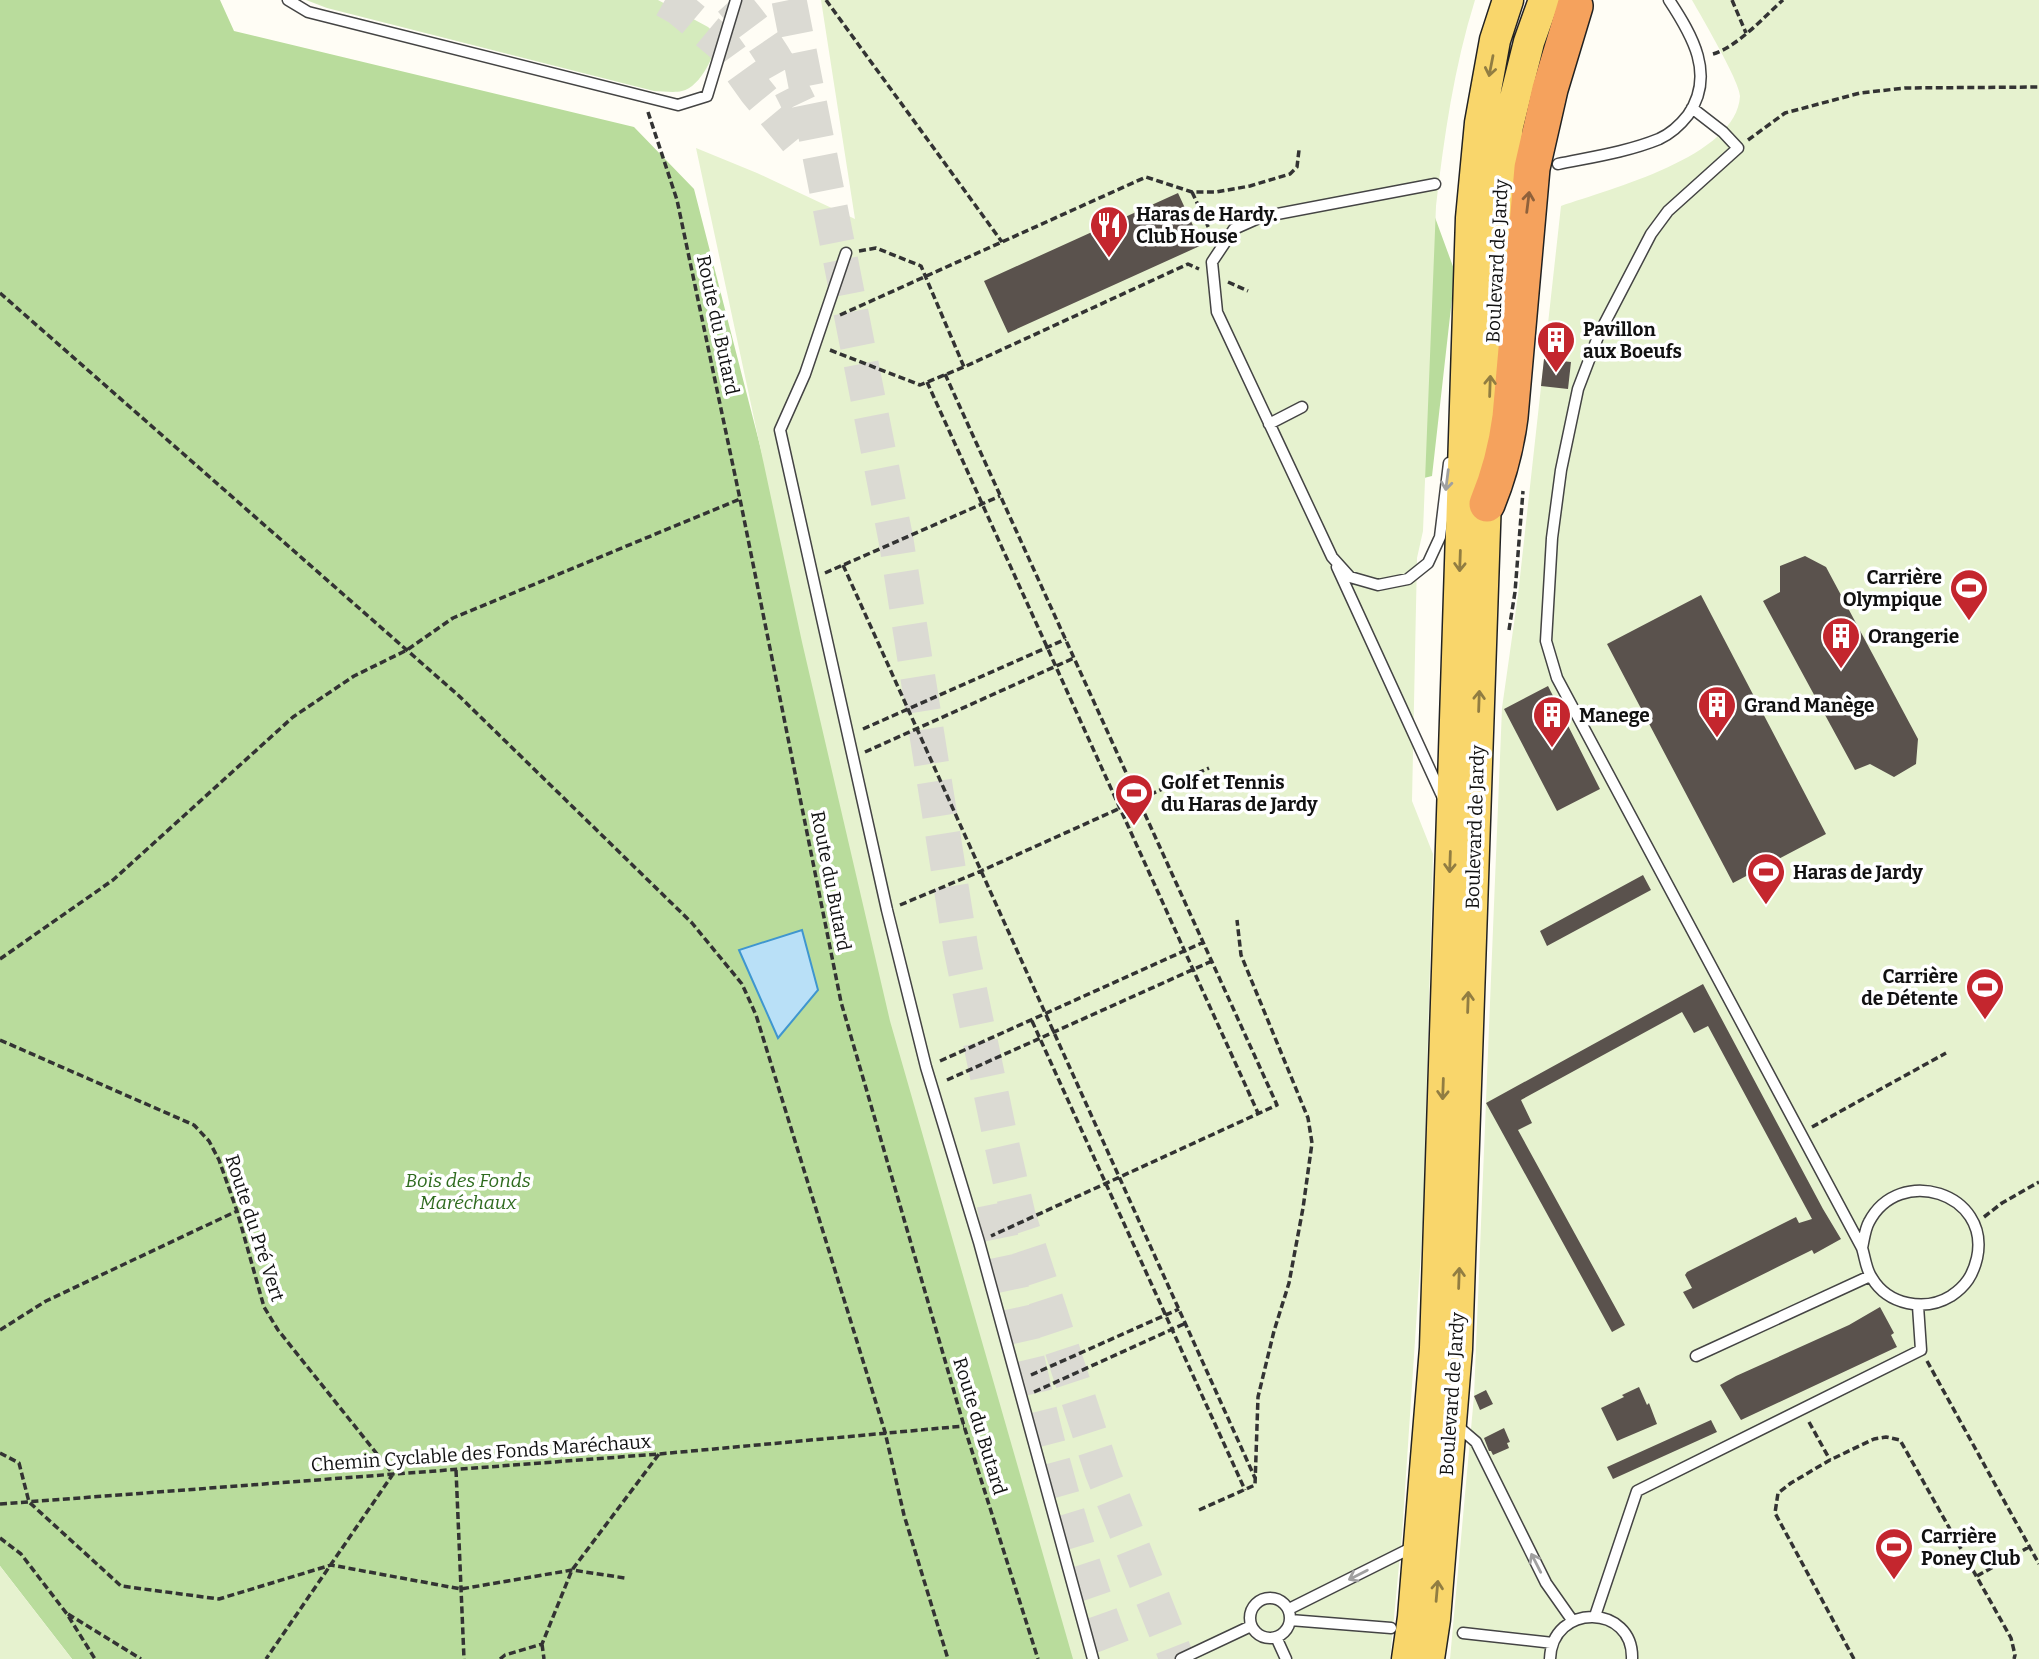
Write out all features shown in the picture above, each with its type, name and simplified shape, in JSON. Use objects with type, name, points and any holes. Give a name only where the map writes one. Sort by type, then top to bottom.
[{"type":"highway","points":[[1487,504],[1506,447],[1509,255],[1531,182],[1550,89],[1558,2]]},
{"type":"main road","name":"Boulevard de Jardy","points":[[1407,1659],[1413,1617],[1435,1348],[1471,218],[1480,123],[1496,40],[1508,0]]},
{"type":"main road","name":"Boulevard de Jardy","points":[[1429,1659],[1435,1619],[1457,1336],[1487,504],[1509,255],[1508,126],[1529,42],[1558,2]]},
{"type":"lane","points":[[288,0],[308,12],[678,105],[707,96],[736,0]]},
{"type":"lane","points":[[1558,164],[1661,138],[1683,122],[1697,102],[1701,82],[1699,58],[1689,30],[1669,0]]},
{"type":"lane","points":[[1692,108],[1723,132],[1738,148],[1668,211],[1651,233],[1599,334],[1577,389],[1561,470],[1552,538],[1546,641],[1557,678],[1863,1248],[1870,1276],[1880,1289],[1896,1300],[1918,1306],[1941,1302],[1962,1289],[1973,1272],[1979,1248],[1975,1225],[1962,1206],[1945,1195],[1915,1190],[1896,1195],[1880,1206],[1868,1223],[1863,1248]]},
{"type":"lane","points":[[1435,184],[1261,216],[1234,229],[1212,262],[1217,312],[1451,817]]},
{"type":"lane","points":[[846,253],[805,374],[780,430],[887,910],[926,1067],[979,1241],[1093,1659]]},
{"type":"lane","points":[[1454,426],[1468,315]]},
{"type":"lane","points":[[1269,424],[1302,407]]},
{"type":"lane","points":[[1332,557],[1350,577],[1378,585],[1408,579],[1428,563],[1440,537],[1451,454]]},
{"type":"lane","points":[[1696,1356],[1870,1276]]},
{"type":"lane","points":[[1595,1616],[1637,1491],[1921,1350],[1918,1306]]},
{"type":"lane","points":[[1451,1420],[1476,1442],[1546,1583],[1572,1620]]},
{"type":"lane","points":[[1289,1609],[1419,1544]]},
{"type":"lane","points":[[1268,1597],[1280,1600],[1289,1609],[1290,1620],[1286,1631],[1276,1637],[1266,1637],[1251,1626],[1250,1614],[1256,1602],[1268,1597]]},
{"type":"lane","points":[[1550,1659],[1552,1643],[1562,1628],[1572,1620],[1595,1616],[1609,1619],[1620,1628],[1629,1640],[1633,1659]]},
{"type":"lane","points":[[1290,1620],[1391,1628]]},
{"type":"lane","points":[[1181,1659],[1251,1626]]},
{"type":"lane","points":[[1463,1633],[1552,1643]]},
{"type":"lane","points":[[1276,1637],[1286,1659]]},
{"type":"path","points":[[826,0],[1002,242]]},
{"type":"path","points":[[1732,0],[1746,33]]},
{"type":"path","points":[[1699,58],[1720,52],[1783,0]]},
{"type":"path","points":[[1738,148],[1785,113],[1860,93],[1906,88],[2039,87]]},
{"type":"path","name":"Route du Butard","points":[[643,96],[677,200],[841,1002],[964,1426],[1038,1659]]},
{"type":"path","points":[[822,322],[1146,177],[1192,192],[1216,192],[1250,186],[1290,174],[1297,167],[1299,150]]},
{"type":"path","points":[[1192,192],[1219,251]]},
{"type":"path","points":[[846,253],[876,248],[921,266],[964,367]]},
{"type":"path","points":[[815,345],[920,385],[1188,264],[1248,291]]},
{"type":"path","points":[[0,293],[458,695],[692,922],[742,984],[756,1015],[885,1432],[904,1515],[948,1659]]},
{"type":"path","points":[[945,374],[1277,1105],[979,1241]]},
{"type":"path","points":[[927,382],[1258,1113]]},
{"type":"path","points":[[1508,633],[1515,592],[1524,483]]},
{"type":"path","points":[[814,578],[1000,496]]},
{"type":"path","points":[[0,959],[113,880],[293,717],[354,676],[407,650],[453,618],[740,499]]},
{"type":"path","points":[[843,565],[1255,1478]]},
{"type":"path","points":[[848,736],[1066,639]]},
{"type":"path","points":[[853,758],[1074,658]]},
{"type":"path","points":[[887,910],[981,871],[1209,768]]},
{"type":"path","points":[[1199,1510],[1255,1485],[1258,1397],[1289,1283],[1312,1143],[1308,1118],[1241,955],[1237,920]]},
{"type":"path","points":[[926,1067],[1203,942]]},
{"type":"path","points":[[932,1087],[1212,961]]},
{"type":"path","points":[[1032,1021],[1245,1490]]},
{"type":"path","name":"Route du Pré Vert","points":[[0,1040],[194,1125],[209,1141],[219,1160],[237,1211],[264,1307],[278,1330],[393,1475]]},
{"type":"path","points":[[1801,1133],[1946,1053]]},
{"type":"path","points":[[1975,1225],[2002,1203],[2039,1182]]},
{"type":"path","points":[[0,1331],[46,1301],[237,1211]]},
{"type":"path","points":[[1017,1381],[1179,1309]]},
{"type":"path","points":[[1022,1397],[1185,1323]]},
{"type":"path","points":[[1921,1350],[2039,1564]]},
{"type":"path","points":[[1803,1409],[1830,1460]]},
{"type":"path","name":"Chemin Cyclable des Fonds Maréchaux","points":[[0,1504],[659,1454],[964,1426]]},
{"type":"path","points":[[1854,1659],[1775,1513],[1778,1493],[1791,1483],[1830,1460],[1874,1439],[1886,1437],[1900,1440],[2011,1638],[2014,1659]]},
{"type":"path","points":[[0,1453],[19,1463],[29,1502],[121,1586],[219,1599],[331,1565],[461,1589],[572,1570],[625,1577]]},
{"type":"path","points":[[544,1659],[542,1644],[572,1570],[659,1454]]},
{"type":"path","points":[[456,1470],[464,1659]]},
{"type":"path","points":[[266,1659],[393,1475]]},
{"type":"path","points":[[0,1538],[21,1555],[67,1614],[95,1659]]},
{"type":"path","points":[[1977,1576],[2029,1547]]},
{"type":"path","points":[[67,1614],[141,1659]]},
{"type":"path","points":[[500,1659],[542,1644]]},
{"type":"green space","name":"Bois des Fonds Maréchaux","points":[[0,0],[220,0],[234,31],[634,127],[694,189],[799,597],[1088,1659],[72,1659],[0,1566]]},
{"type":"green space","points":[[306,0],[658,0],[708,27],[718,36],[711,60],[695,83],[682,91],[654,91],[327,8]]},
{"type":"green space","name":"Golf et Tennis du Haras de Jardy","points":[[821,0],[1475,0],[1451,102],[1436,206],[1423,531],[1417,558],[1412,801],[1433,854],[1423,1222],[1402,1534],[1390,1659],[1073,1659],[890,1021],[802,642],[696,148],[855,219]]},
{"type":"green space","name":"Haras de Jardy","points":[[1692,0],[2039,0],[2039,1659],[1450,1659],[1474,1396],[1502,708],[1518,595],[1561,206],[1667,168],[1718,137],[1733,118],[1740,96],[1734,77]]},
{"type":"green space","points":[[1429,201],[1455,272],[1432,476],[1424,478]]},
{"type":"green space","points":[[0,1566],[72,1659],[0,1659]]},
{"type":"water","points":[[802,930],[818,990],[778,1038],[739,950]]},
{"type":"building","points":[[1178,193],[1202,245],[1008,333],[984,281]]},
{"type":"building","name":"Pavillon aux Boeufs","points":[[1544,359],[1571,362],[1568,389],[1541,386]]},
{"type":"building","name":"Orangerie","points":[[1805,556],[1826,567],[1918,739],[1916,764],[1894,777],[1870,764],[1855,770],[1763,601],[1780,592],[1780,566]]},
{"type":"building","name":"Grand Manège","points":[[1701,595],[1826,834],[1733,883],[1607,644]]},
{"type":"building","name":"Manege","points":[[1548,686],[1600,789],[1557,811],[1504,709]]},
{"type":"building","points":[[1643,875],[1651,890],[1547,946],[1540,931]]},
{"type":"building","points":[[1703,984],[1841,1239],[1814,1254],[1812,1250],[1693,1309],[1683,1292],[1692,1288],[1685,1275],[1687,1272],[1796,1217],[1799,1223],[1812,1219],[1708,1026],[1694,1033],[1682,1012],[1521,1100],[1532,1123],[1518,1130],[1625,1325],[1612,1332],[1486,1103]]},
{"type":"building","points":[[1880,1307],[1894,1333],[1891,1335],[1897,1347],[1741,1420],[1720,1385],[1849,1325]]},
{"type":"building","points":[[1639,1387],[1657,1424],[1617,1441],[1601,1408]]},
{"type":"building","points":[[1486,1390],[1493,1404],[1480,1410],[1474,1396]]},
{"type":"building","points":[[1711,1420],[1717,1432],[1613,1479],[1607,1467]]},
{"type":"building","points":[[1504,1428],[1510,1442],[1507,1443],[1509,1448],[1493,1455],[1484,1438]]},
{"type":"tunnel","points":[[665,0],[679,8],[723,45],[756,91],[799,143]]},
{"type":"tunnel","points":[[731,0],[769,49],[799,104]]},
{"type":"tunnel","points":[[789,0],[896,540],[961,949],[1018,1215],[1102,1471],[1177,1659]]},
{"type":"tunnel","points":[[994,1204],[1045,1434],[1078,1548],[1117,1659]]},
{"type":"place","name":"Haras de Hardy. Club House","points":[[1109,259]]},
{"type":"place","name":"Pavillon aux Boeufs","points":[[1556,374]]},
{"type":"place","name":"Carrière Olympique","points":[[1969,622]]},
{"type":"place","name":"Orangerie","points":[[1841,670]]},
{"type":"place","name":"Grand Manège","points":[[1717,739]]},
{"type":"place","name":"Manege","points":[[1552,749]]},
{"type":"place","name":"Golf et Tennis du Haras de Jardy","points":[[1134,827]]},
{"type":"place","name":"Haras de Jardy","points":[[1766,906]]},
{"type":"place","name":"Carrière de Détente","points":[[1985,1021]]},
{"type":"place","name":"Carrière Poney Club","points":[[1894,1581]]}]
